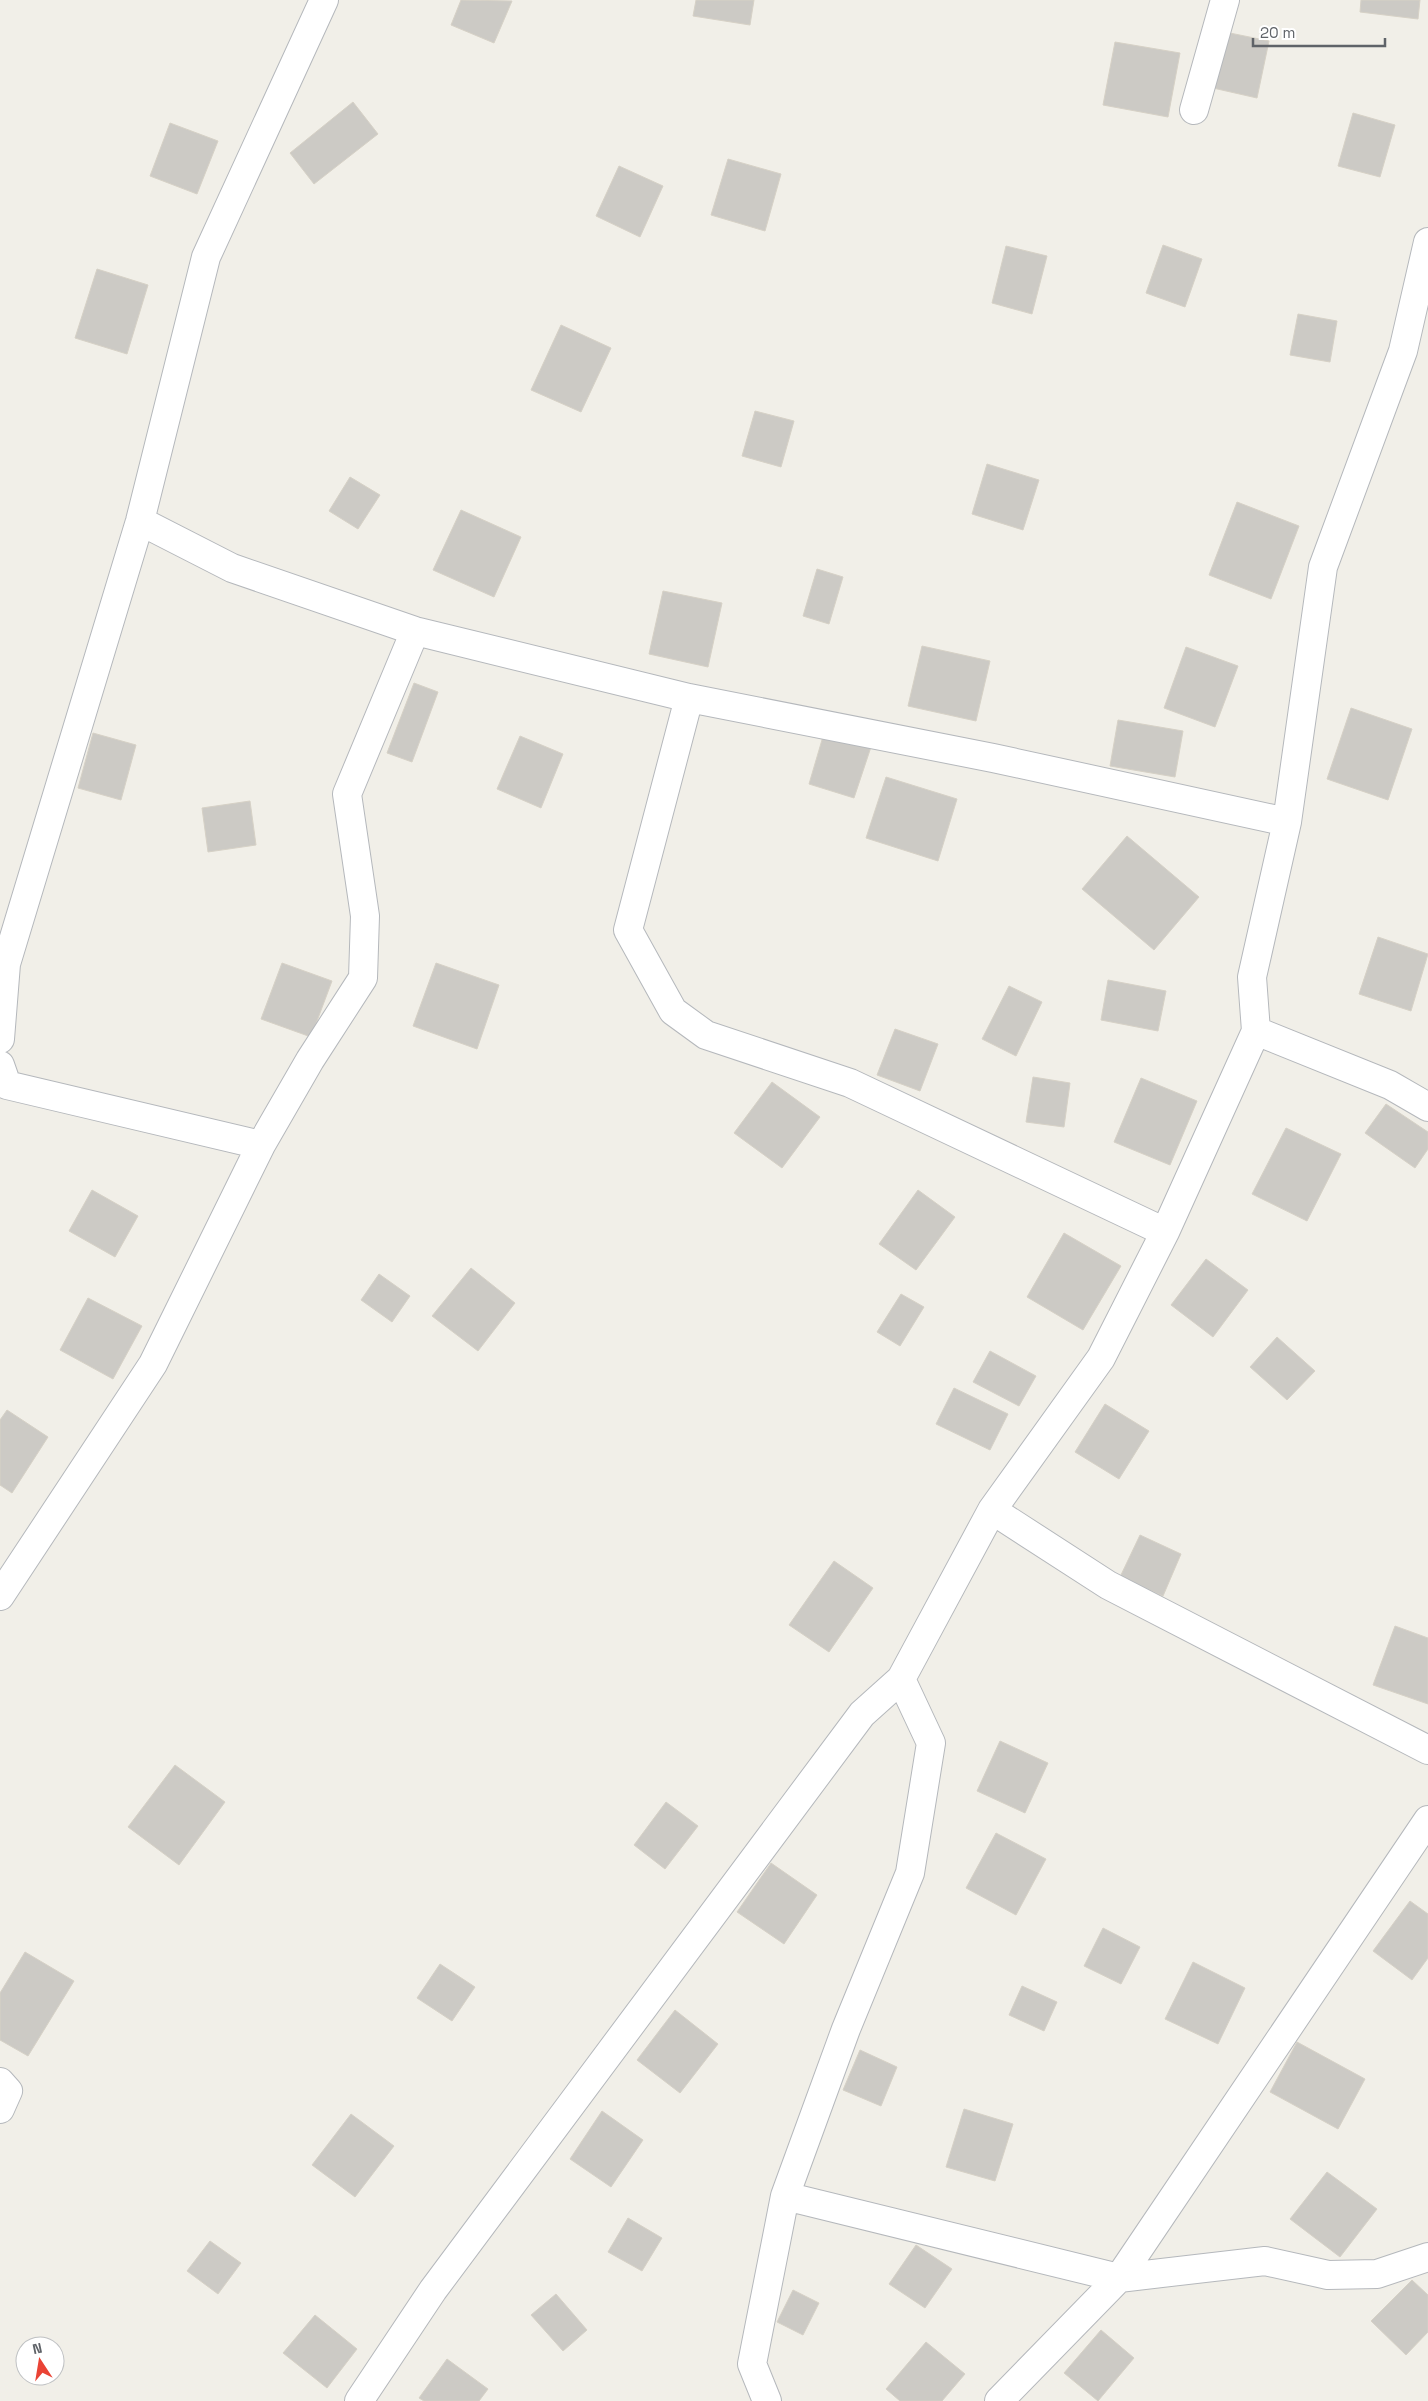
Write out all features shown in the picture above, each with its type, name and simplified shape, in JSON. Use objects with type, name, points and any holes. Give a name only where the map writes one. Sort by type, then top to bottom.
[{"type":"street","points":[[0,1039],[6,964],[140,521],[206,257],[324,0]]},
{"type":"street","points":[[1194,110],[1225,0]]},
{"type":"street","points":[[359,2401],[433,2290],[862,1714],[901,1679],[992,1510],[1101,1358],[1165,1232],[1256,1031],[1252,978],[1287,822],[1323,567],[1403,351],[1428,242]]},
{"type":"street","points":[[140,521],[232,568],[415,631],[689,698],[994,758],[1287,822]]},
{"type":"street","points":[[0,1596],[153,1364],[261,1145],[310,1060],[363,978],[366,916],[347,794],[415,631]]},
{"type":"street","points":[[689,698],[628,930],[673,1011],[706,1035],[850,1082],[1165,1232]]},
{"type":"street","points":[[1256,1031],[1390,1085],[1428,1107]]},
{"type":"street","points":[[0,1065],[7,1085],[261,1145]]},
{"type":"street","points":[[992,1510],[1108,1586],[1428,1750]]},
{"type":"street","points":[[766,2401],[752,2364],[785,2196],[846,2029],[910,1873],[931,1743],[901,1679]]},
{"type":"street","points":[[998,2401],[1119,2278],[1428,1820]]},
{"type":"street","points":[[0,2082],[8,2091],[0,2109]]},
{"type":"street","points":[[785,2196],[1119,2278],[1265,2261],[1328,2275],[1377,2274],[1428,2257]]},
{"type":"building","points":[[461,0],[512,1],[494,43],[451,25]]},
{"type":"building","points":[[696,0],[754,0],[750,25],[693,16]]},
{"type":"building","points":[[1361,0],[1420,0],[1418,19],[1360,12]]},
{"type":"building","points":[[1225,32],[1269,41],[1257,98],[1213,88]]},
{"type":"building","points":[[1115,42],[1180,53],[1168,117],[1103,105]]},
{"type":"building","points":[[353,102],[378,134],[314,184],[290,153]]},
{"type":"building","points":[[1353,113],[1395,125],[1380,177],[1338,166]]},
{"type":"building","points":[[170,123],[218,141],[197,194],[150,176]]},
{"type":"building","points":[[728,159],[781,174],[765,231],[711,215]]},
{"type":"building","points":[[619,166],[663,186],[640,237],[596,216]]},
{"type":"building","points":[[1163,245],[1202,259],[1185,307],[1146,293]]},
{"type":"building","points":[[1006,246],[1047,256],[1032,314],[992,303]]},
{"type":"building","points":[[97,269],[148,285],[127,354],[75,338]]},
{"type":"building","points":[[1298,314],[1337,321],[1330,362],[1290,355]]},
{"type":"building","points":[[561,325],[611,348],[581,412],[531,390]]},
{"type":"building","points":[[755,411],[794,421],[781,467],[742,456]]},
{"type":"building","points":[[987,464],[1039,480],[1023,530],[972,514]]},
{"type":"building","points":[[350,477],[380,495],[358,529],[329,511]]},
{"type":"building","points":[[1237,502],[1299,526],[1271,599],[1209,575]]},
{"type":"building","points":[[461,510],[521,537],[494,597],[433,570]]},
{"type":"building","points":[[817,569],[843,577],[829,624],[803,616]]},
{"type":"building","points":[[663,591],[722,603],[708,667],[649,654]]},
{"type":"building","points":[[922,646],[990,661],[976,721],[908,706]]},
{"type":"building","points":[[1186,647],[1238,666],[1215,727],[1164,708]]},
{"type":"building","points":[[414,683],[438,692],[412,762],[387,753]]},
{"type":"building","points":[[1351,708],[1412,729],[1388,800],[1327,779]]},
{"type":"building","points":[[1118,720],[1183,731],[1175,777],[1110,766]]},
{"type":"building","points":[[93,733],[136,745],[121,800],[78,788]]},
{"type":"building","points":[[824,733],[871,747],[854,798],[809,784]]},
{"type":"building","points":[[520,736],[563,754],[541,808],[497,789]]},
{"type":"building","points":[[886,777],[957,799],[938,861],[866,838]]},
{"type":"building","points":[[250,801],[256,845],[208,852],[202,808]]},
{"type":"building","points":[[1127,836],[1199,897],[1154,950],[1082,889]]},
{"type":"building","points":[[1378,937],[1428,954],[1411,1011],[1359,994]]},
{"type":"building","points":[[282,963],[332,981],[311,1037],[261,1019]]},
{"type":"building","points":[[436,963],[499,985],[477,1049],[413,1026]]},
{"type":"building","points":[[1108,980],[1166,991],[1158,1031],[1101,1020]]},
{"type":"building","points":[[1009,986],[1042,1002],[1016,1056],[982,1039]]},
{"type":"building","points":[[895,1029],[938,1044],[920,1091],[877,1075]]},
{"type":"building","points":[[1033,1077],[1070,1083],[1064,1127],[1026,1122]]},
{"type":"building","points":[[1141,1078],[1197,1101],[1170,1165],[1114,1142]]},
{"type":"building","points":[[772,1082],[820,1117],[782,1168],[734,1133]]},
{"type":"building","points":[[1386,1104],[1428,1132],[1428,1149],[1415,1168],[1365,1133]]},
{"type":"building","points":[[1286,1128],[1341,1154],[1307,1221],[1252,1194]]},
{"type":"building","points":[[92,1190],[138,1216],[115,1257],[69,1231]]},
{"type":"building","points":[[918,1190],[955,1217],[916,1270],[879,1244]]},
{"type":"building","points":[[1064,1233],[1121,1266],[1083,1330],[1027,1297]]},
{"type":"building","points":[[1206,1259],[1248,1290],[1213,1337],[1171,1305]]},
{"type":"building","points":[[471,1268],[515,1303],[478,1351],[432,1316]]},
{"type":"building","points":[[379,1274],[410,1296],[392,1322],[361,1300]]},
{"type":"building","points":[[901,1294],[924,1307],[900,1346],[877,1332]]},
{"type":"building","points":[[88,1298],[142,1326],[113,1379],[60,1350]]},
{"type":"building","points":[[1277,1337],[1315,1371],[1287,1400],[1250,1367]]},
{"type":"building","points":[[990,1351],[1036,1376],[1019,1406],[973,1382]]},
{"type":"building","points":[[954,1388],[1008,1414],[990,1450],[936,1424]]},
{"type":"building","points":[[1105,1404],[1149,1431],[1119,1479],[1075,1452]]},
{"type":"building","points":[[7,1410],[48,1437],[12,1493],[0,1485],[0,1420]]},
{"type":"building","points":[[1140,1535],[1181,1554],[1163,1596],[1120,1577]]},
{"type":"building","points":[[834,1561],[873,1588],[829,1652],[789,1625]]},
{"type":"building","points":[[1395,1626],[1428,1638],[1428,1704],[1373,1685]]},
{"type":"building","points":[[1000,1741],[1048,1763],[1025,1813],[977,1791]]},
{"type":"building","points":[[175,1765],[225,1802],[179,1865],[128,1827]]},
{"type":"building","points":[[666,1802],[698,1826],[665,1869],[634,1845]]},
{"type":"building","points":[[996,1833],[1046,1859],[1016,1915],[966,1888]]},
{"type":"building","points":[[771,1863],[817,1895],[784,1944],[737,1912]]},
{"type":"building","points":[[1410,1901],[1428,1914],[1428,1958],[1412,1980],[1373,1951]]},
{"type":"building","points":[[1103,1928],[1140,1947],[1121,1984],[1084,1966]]},
{"type":"building","points":[[25,1952],[74,1981],[28,2056],[0,2040],[0,1993]]},
{"type":"building","points":[[1193,1962],[1245,1988],[1218,2044],[1165,2019]]},
{"type":"building","points":[[440,1964],[475,1987],[452,2021],[417,1998]]},
{"type":"building","points":[[1022,1986],[1057,2002],[1044,2031],[1009,2015]]},
{"type":"building","points":[[675,2010],[718,2044],[680,2093],[637,2060]]},
{"type":"building","points":[[1297,2042],[1365,2079],[1338,2129],[1270,2092]]},
{"type":"building","points":[[860,2050],[897,2067],[881,2106],[843,2090]]},
{"type":"building","points":[[964,2109],[1013,2124],[995,2181],[946,2167]]},
{"type":"building","points":[[602,2111],[643,2140],[611,2187],[570,2159]]},
{"type":"building","points":[[351,2114],[394,2146],[355,2197],[312,2165]]},
{"type":"building","points":[[1327,2172],[1377,2209],[1340,2257],[1290,2219]]},
{"type":"building","points":[[628,2218],[662,2238],[642,2271],[608,2252]]},
{"type":"building","points":[[210,2241],[241,2263],[218,2294],[187,2271]]},
{"type":"building","points":[[916,2245],[952,2269],[925,2308],[889,2284]]},
{"type":"building","points":[[1412,2280],[1428,2295],[1428,2332],[1406,2355],[1371,2321]]},
{"type":"building","points":[[793,2290],[819,2303],[803,2335],[777,2322]]},
{"type":"building","points":[[556,2294],[587,2330],[563,2351],[531,2315]]},
{"type":"building","points":[[315,2315],[357,2349],[327,2388],[283,2353]]},
{"type":"building","points":[[1101,2330],[1134,2358],[1098,2401],[1064,2373]]},
{"type":"building","points":[[926,2342],[965,2374],[942,2401],[900,2401],[886,2389]]},
{"type":"building","points":[[447,2359],[488,2389],[479,2401],[424,2401],[419,2398]]}]
